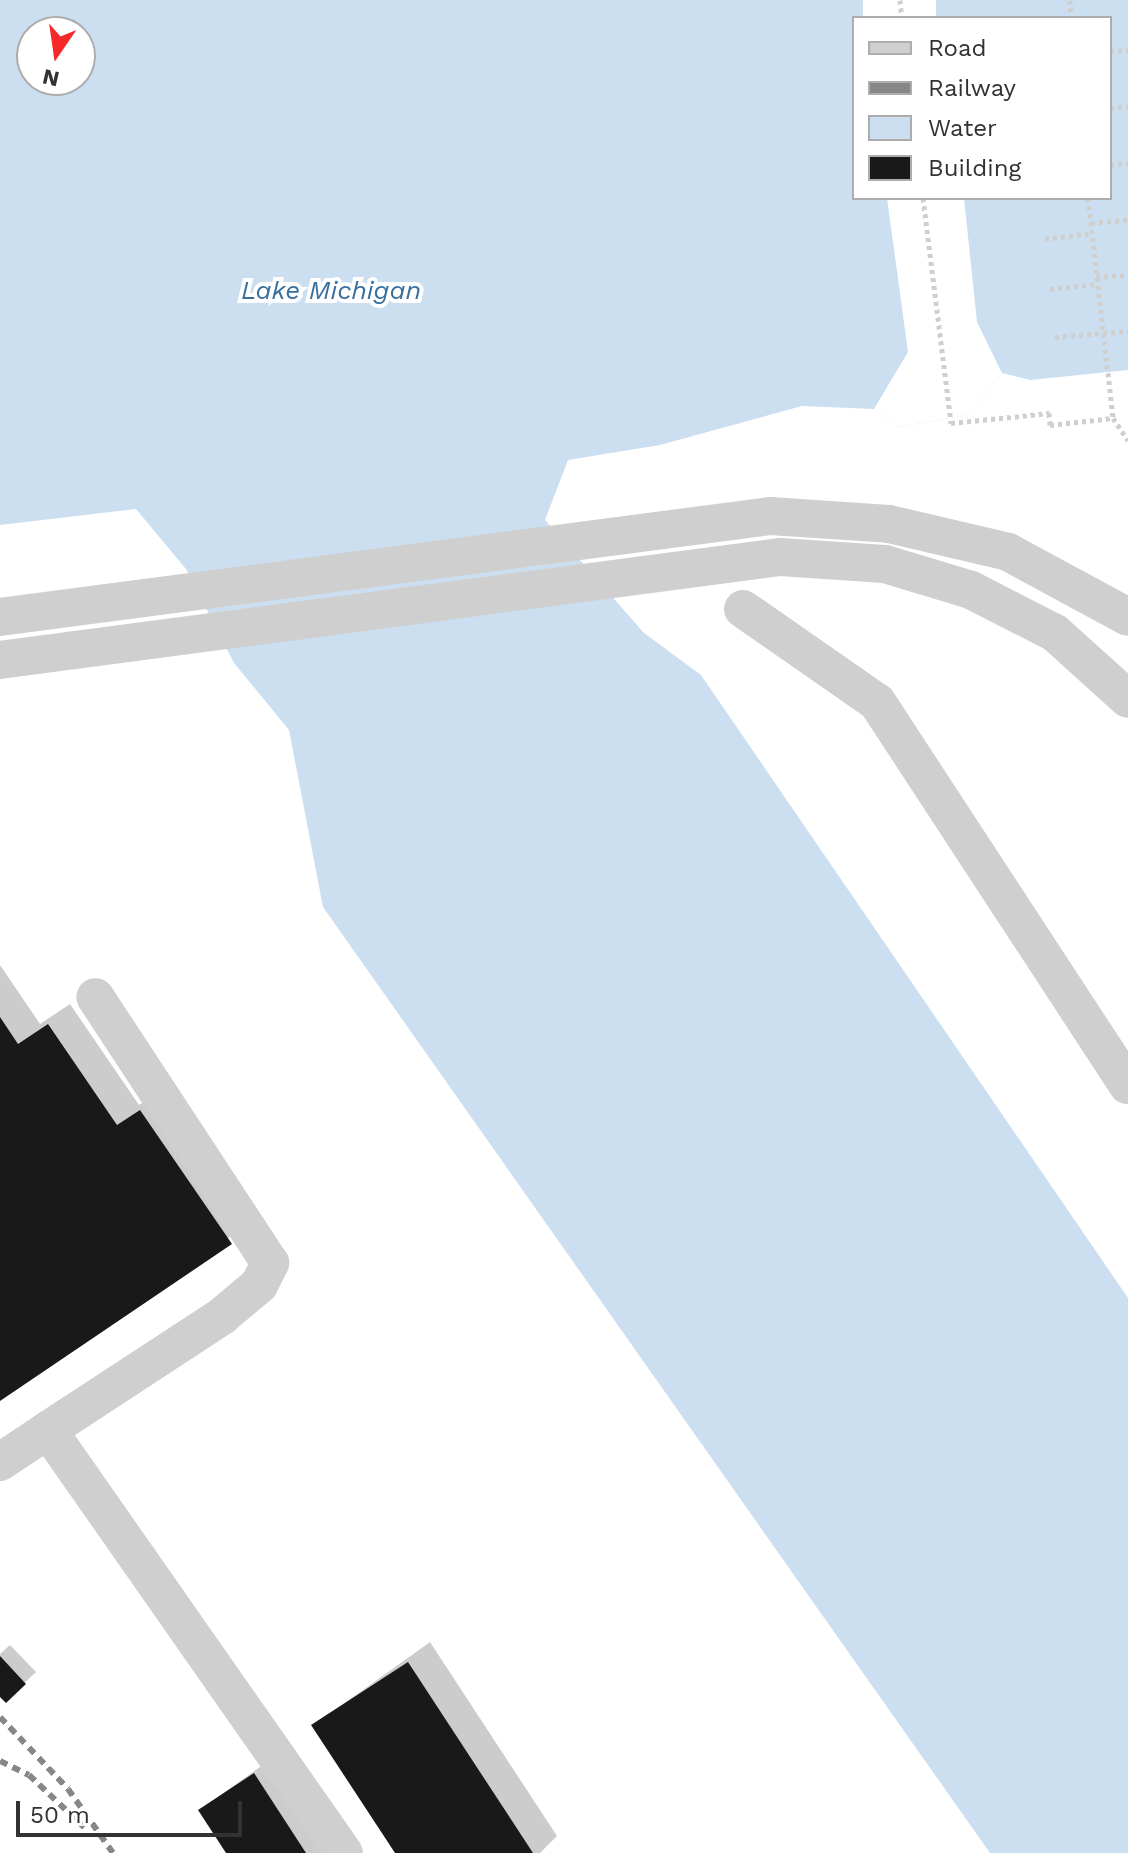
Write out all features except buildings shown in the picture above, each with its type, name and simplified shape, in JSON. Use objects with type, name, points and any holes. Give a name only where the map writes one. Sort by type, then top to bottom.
[{"type":"street","points":[[0,617],[770,516],[889,524],[1008,552],[1128,617]]},
{"type":"street","points":[[0,660],[780,557],[885,564],[971,590],[1055,633],[1128,699]]},
{"type":"street","points":[[743,609],[877,702],[1128,1085]]},
{"type":"street","points":[[0,1462],[222,1316],[259,1285],[270,1263],[95,997]]},
{"type":"street","points":[[48,1430],[344,1853]]},
{"type":"path","points":[[923,200],[951,423],[1049,413],[1050,425],[1113,418]]},
{"type":"path","points":[[1088,200],[1113,418],[1128,440]]},
{"type":"path","points":[[1091,223],[1128,220]]},
{"type":"path","points":[[1045,239],[1092,233]]},
{"type":"path","points":[[1050,289],[1128,275]]},
{"type":"path","points":[[1055,337],[1128,331]]},
{"type":"water","name":"Lake Michigan","points":[[0,0],[1128,0],[1128,370],[1030,380],[1002,373],[968,415],[898,427],[874,409],[802,406],[660,445],[568,460],[545,520],[644,633],[701,675],[1128,1298],[1128,1853],[990,1853],[323,907],[289,730],[234,663],[186,569],[136,509],[0,525]]},
{"type":"pier","points":[[863,0],[936,0],[936,16],[863,16]]},
{"type":"pier","points":[[887,200],[964,200],[977,322],[1002,373],[968,415],[898,427],[874,409],[908,352]]},
{"type":"railway","points":[[0,1717],[68,1789],[113,1853]]},
{"type":"railway","points":[[0,1761],[29,1775],[84,1827]]}]
